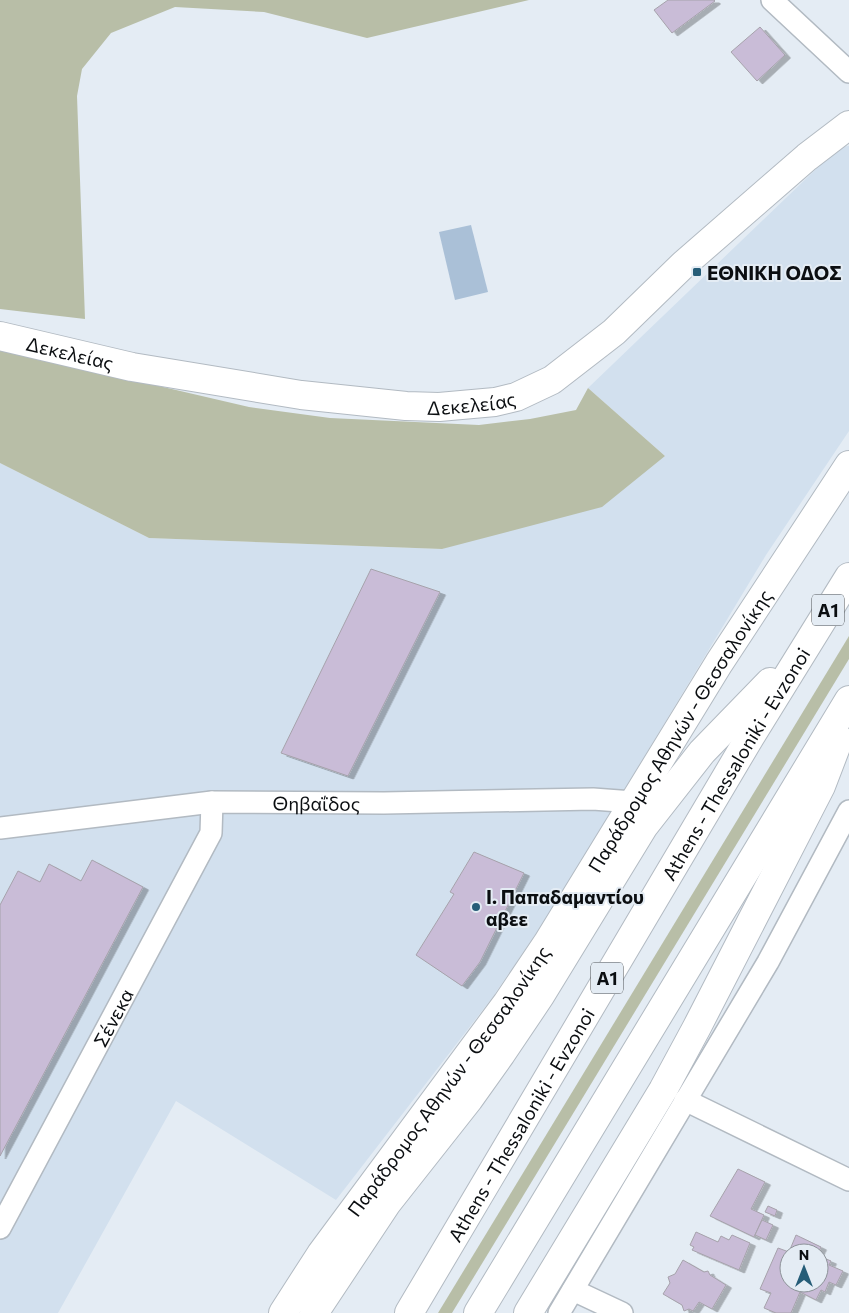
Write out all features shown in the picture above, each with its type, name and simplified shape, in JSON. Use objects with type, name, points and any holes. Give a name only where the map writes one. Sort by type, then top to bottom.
[{"type":"main road","name":"Δεκελείας","points":[[0,336],[132,367],[301,396],[406,406],[439,407],[494,402],[516,397],[552,380],[607,338],[684,264],[807,157],[849,125]]},
{"type":"main road","name":"Παράδρομος Αθηνών - Θεσσαλονίκης","points":[[283,1313],[321,1254],[507,1003],[548,942],[719,663],[849,464]]},
{"type":"main road","name":"Athens - Thessaloniki - Evzonoi","points":[[409,1313],[807,644],[849,577]]},
{"type":"main road","points":[[314,1313],[387,1203],[469,1099],[501,1054],[540,996],[644,826],[702,752],[807,644]]},
{"type":"main road","points":[[478,1313],[849,700]]},
{"type":"main road","points":[[528,1313],[663,1090],[698,1027],[821,786],[849,711]]},
{"type":"street","points":[[772,0],[849,72]]},
{"type":"street","name":"Θηβαΐδος","points":[[0,828],[212,802],[384,803],[593,800],[633,802]]},
{"type":"street","name":"Σένεκα","points":[[0,1228],[211,834],[212,802]]},
{"type":"street","points":[[559,1313],[768,962],[849,811]]},
{"type":"street","points":[[685,1100],[849,1180]]},
{"type":"street","points":[[573,1290],[622,1313]]},
{"type":"shaded area","points":[[849,146],[849,431],[766,555],[550,913],[492,998],[336,1200],[176,1101],[58,1313],[0,1313],[0,463],[149,538],[442,549],[665,456],[588,388],[839,147]]},
{"type":"shaded area","points":[[471,225],[488,292],[455,300],[439,232]]},
{"type":"green space","points":[[0,0],[529,0],[367,38],[264,12],[175,7],[111,33],[82,69],[77,96],[85,319],[0,309]]},
{"type":"green space","points":[[0,349],[249,407],[330,418],[479,425],[530,419],[576,410],[588,388],[665,456],[602,507],[442,549],[149,538],[0,463]]},
{"type":"green space","points":[[849,636],[849,659],[452,1313],[438,1313]]},
{"type":"building","points":[[668,0],[715,1],[672,33],[654,10]]},
{"type":"building","points":[[760,27],[785,55],[757,81],[731,52]]},
{"type":"building","points":[[371,569],[440,592],[348,776],[281,753]]},
{"type":"building","name":"Ι. Παπαδαμαντίου αβεε","points":[[474,852],[524,873],[480,962],[462,986],[416,955],[454,894],[450,892]]},
{"type":"building","points":[[92,860],[143,887],[0,1156],[0,905],[18,871],[40,882],[49,864],[81,881]]},
{"type":"building","points":[[738,1169],[765,1182],[751,1209],[764,1215],[754,1237],[710,1216]]},
{"type":"building","points":[[768,1206],[777,1210],[775,1216],[765,1212]]},
{"type":"building","points":[[762,1220],[773,1225],[766,1240],[755,1235]]},
{"type":"building","points":[[696,1232],[718,1242],[721,1236],[729,1240],[732,1235],[750,1243],[739,1270],[692,1250],[694,1247],[690,1245]]},
{"type":"building","points":[[796,1235],[813,1243],[793,1243]]},
{"type":"building","points":[[778,1248],[779,1293],[800,1293],[791,1313],[776,1313],[764,1308],[771,1293],[760,1289]]},
{"type":"building","points":[[683,1260],[704,1272],[708,1271],[710,1275],[726,1285],[712,1309],[699,1302],[693,1311],[689,1309],[684,1311],[682,1305],[663,1294],[670,1283],[668,1277],[675,1274]]},
{"type":"building","points":[[829,1265],[843,1271],[836,1285],[829,1282]]},
{"type":"building","points":[[802,1293],[820,1293],[816,1300]]},
{"type":"place","name":"ΕΘΝΙΚΗ ΟΔΟΣ","points":[[697,272]]},
{"type":"place","name":"Ι. Παπαδαμαντίου αβεε","points":[[476,907]]}]
